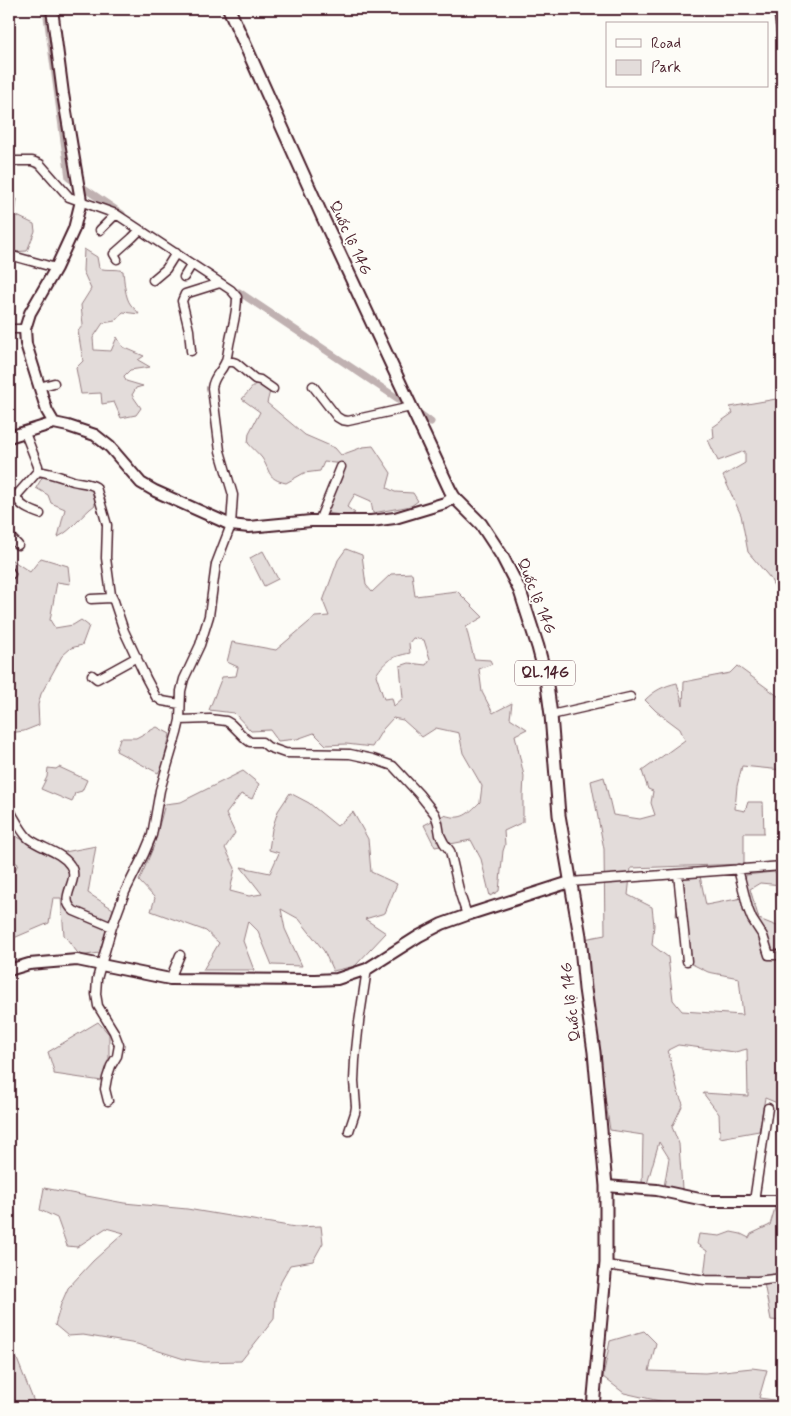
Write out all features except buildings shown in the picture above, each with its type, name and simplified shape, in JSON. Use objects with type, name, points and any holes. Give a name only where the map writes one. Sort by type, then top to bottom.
[{"type":"main road","name":"Quốc lộ 14G","points":[[229,9],[323,218],[454,497],[481,524],[502,556],[520,591],[538,646],[546,678],[551,714],[559,815],[580,936],[594,1052],[606,1186],[606,1265],[593,1407]]},
{"type":"street","points":[[52,9],[63,94],[81,202],[74,229],[56,268],[30,313],[26,329],[26,344],[46,411],[54,423]]},
{"type":"street","points":[[778,9],[782,37]]},
{"type":"street","points":[[9,160],[32,161],[40,164],[68,197],[116,214],[231,290],[237,296],[235,321],[232,327],[226,362],[214,380],[212,388],[220,451],[233,495],[231,525],[216,564],[209,616],[200,645],[184,680],[180,704],[180,720],[158,796],[152,834],[125,892],[112,926],[97,979],[96,994],[98,1006],[114,1032],[119,1045],[118,1056],[111,1066],[107,1078],[105,1089],[108,1101]]},
{"type":"street","points":[[100,230],[116,214]]},
{"type":"street","points":[[117,259],[114,254],[140,230]]},
{"type":"street","points":[[153,280],[166,269],[176,253]]},
{"type":"street","points":[[9,255],[56,268]]},
{"type":"street","points":[[184,277],[192,264]]},
{"type":"street","points":[[191,351],[189,330],[182,300],[186,294],[220,283]]},
{"type":"street","points":[[9,329],[26,329]]},
{"type":"street","points":[[226,362],[236,363],[255,379],[260,380],[273,389]]},
{"type":"street","points":[[39,387],[54,384]]},
{"type":"street","points":[[313,386],[337,417],[342,420],[348,421],[411,407]]},
{"type":"street","points":[[9,438],[54,423],[95,435],[110,447],[141,483],[231,525],[249,527],[319,521],[371,522],[395,518],[444,503],[454,497]]},
{"type":"street","points":[[9,504],[38,471],[38,466],[25,433]]},
{"type":"street","points":[[319,521],[341,467]]},
{"type":"street","points":[[38,471],[50,472],[96,487],[107,525],[106,558],[112,595],[124,631],[158,699],[180,704]]},
{"type":"street","points":[[16,496],[28,510],[40,514]]},
{"type":"street","points":[[9,536],[18,545]]},
{"type":"street","points":[[91,599],[111,598],[114,601]]},
{"type":"street","points":[[92,675],[97,679],[136,657]]},
{"type":"street","points":[[551,714],[630,697]]},
{"type":"street","points":[[180,720],[210,719],[226,721],[250,742],[262,742],[268,747],[285,753],[350,754],[373,758],[393,766],[435,814],[440,835],[450,851],[460,894],[467,914]]},
{"type":"street","points":[[9,809],[12,818],[27,837],[60,856],[70,865],[74,875],[67,898],[70,908],[112,926]]},
{"type":"street","points":[[9,970],[29,964],[77,960],[170,979],[314,980],[337,978],[367,969],[419,936],[467,914],[570,882],[782,866]]},
{"type":"street","points":[[738,869],[752,920],[763,936],[770,955],[782,955]]},
{"type":"street","points":[[678,874],[687,961]]},
{"type":"street","points":[[170,979],[180,955]]},
{"type":"street","points":[[349,1131],[356,1107],[355,1060],[367,969]]},
{"type":"street","points":[[754,1201],[768,1108]]},
{"type":"street","points":[[606,1186],[657,1190],[709,1201],[782,1201]]},
{"type":"street","points":[[606,1265],[705,1280],[757,1282],[782,1278]]},
{"type":"green space","points":[[17,199],[15,215],[34,224],[35,231],[27,251],[12,252],[9,213],[12,200]]},
{"type":"green space","points":[[84,249],[97,257],[99,268],[123,271],[127,298],[139,314],[123,312],[115,321],[103,323],[93,338],[94,350],[111,351],[117,337],[123,347],[144,356],[138,360],[150,367],[130,370],[124,376],[126,381],[143,386],[136,388],[132,395],[141,408],[136,415],[121,418],[114,402],[102,404],[101,393],[81,394],[76,368],[83,361],[78,331],[83,325],[81,305],[91,289],[83,271]]},
{"type":"green space","points":[[256,383],[270,391],[267,403],[305,435],[335,448],[341,455],[363,447],[373,446],[391,473],[387,488],[395,492],[413,493],[418,501],[411,506],[373,513],[371,501],[355,494],[347,507],[355,513],[348,516],[327,513],[345,464],[324,462],[320,471],[304,473],[286,483],[272,477],[262,458],[248,443],[249,433],[260,412],[242,399]]},
{"type":"green space","points":[[782,398],[782,612],[779,596],[770,578],[748,552],[741,515],[723,476],[745,463],[745,451],[718,461],[708,440],[714,438],[713,427],[733,413],[730,407]]},
{"type":"green space","points":[[43,476],[90,488],[94,491],[95,505],[58,537],[65,509],[51,503],[48,495],[36,488]]},
{"type":"green space","points":[[346,549],[362,555],[366,585],[372,592],[391,574],[412,573],[415,596],[457,591],[483,617],[466,627],[474,659],[490,660],[492,664],[479,669],[482,692],[493,713],[512,703],[510,718],[527,729],[515,735],[524,776],[523,822],[504,831],[505,845],[499,891],[490,896],[481,859],[471,840],[435,847],[424,825],[444,815],[460,817],[472,810],[480,802],[482,786],[463,753],[459,733],[436,728],[422,737],[403,720],[393,718],[383,729],[372,747],[346,744],[326,745],[314,733],[297,739],[278,741],[270,730],[251,731],[234,713],[209,710],[222,677],[236,676],[238,667],[227,662],[232,642],[276,650],[315,617],[329,616],[323,601],[338,560]],"holes":[[[413,638],[424,640],[430,659],[426,665],[409,663],[400,666],[403,698],[394,706],[392,698],[384,699],[376,675],[383,665],[390,660],[410,653],[409,643]]]},
{"type":"green space","points":[[263,551],[278,579],[264,586],[250,558]]},
{"type":"green space","points":[[9,558],[30,572],[41,558],[68,566],[70,584],[57,582],[50,620],[55,628],[73,625],[81,620],[89,626],[82,645],[71,648],[62,656],[41,694],[38,705],[39,725],[24,731],[9,733]]},
{"type":"green space","points":[[737,666],[782,699],[782,770],[742,766],[737,786],[735,809],[745,811],[748,802],[763,802],[764,833],[744,833],[744,864],[631,868],[628,895],[652,907],[654,925],[652,945],[668,957],[673,1000],[682,1011],[743,1015],[739,978],[708,972],[690,963],[683,918],[676,917],[679,878],[700,876],[706,905],[742,898],[746,875],[782,871],[782,885],[760,883],[750,889],[759,919],[782,928],[782,1105],[765,1098],[759,1131],[720,1138],[719,1114],[703,1093],[748,1096],[747,1049],[735,1052],[678,1045],[668,1050],[678,1092],[683,1104],[672,1127],[679,1144],[682,1189],[664,1187],[669,1158],[659,1142],[647,1184],[642,1185],[643,1135],[610,1130],[584,939],[605,935],[604,849],[591,781],[604,777],[613,815],[640,819],[655,815],[651,803],[653,791],[648,789],[642,771],[685,740],[680,729],[645,700],[660,689],[677,683],[683,705],[684,682],[730,673]]},
{"type":"green space","points":[[157,727],[170,734],[163,765],[158,773],[116,751],[120,738],[136,738]]},
{"type":"green space","points":[[59,767],[87,780],[82,791],[75,793],[72,802],[41,789],[47,777],[48,768],[56,769]]},
{"type":"green space","points":[[243,771],[259,784],[252,799],[241,794],[226,814],[235,833],[225,848],[235,868],[230,891],[249,896],[262,894],[241,867],[270,873],[279,853],[269,850],[272,829],[278,811],[290,793],[309,803],[337,826],[353,812],[368,839],[371,872],[397,884],[385,913],[365,919],[386,933],[355,966],[333,971],[324,951],[299,919],[281,909],[285,929],[302,966],[272,965],[258,931],[248,921],[243,941],[254,970],[203,970],[219,943],[206,931],[151,911],[155,898],[139,881],[153,848],[165,804],[181,802]]},
{"type":"green space","points":[[9,832],[49,855],[96,846],[88,893],[113,909],[99,953],[80,956],[64,935],[61,898],[53,898],[49,923],[9,940],[9,883],[18,864],[9,858]]},
{"type":"green space","points":[[98,1022],[109,1034],[109,1061],[102,1081],[54,1074],[48,1052]]},
{"type":"green space","points":[[44,1188],[124,1203],[187,1209],[295,1227],[321,1226],[323,1243],[313,1261],[290,1265],[282,1279],[275,1299],[274,1319],[241,1361],[204,1362],[184,1359],[137,1344],[83,1335],[68,1336],[55,1325],[68,1288],[93,1261],[124,1233],[106,1228],[77,1247],[67,1246],[57,1218],[40,1210]]},
{"type":"green space","points":[[782,1207],[782,1274],[760,1277],[704,1277],[707,1251],[697,1244],[699,1234],[720,1236],[731,1232],[749,1238],[751,1234],[770,1225],[775,1208]]},
{"type":"green space","points":[[782,1280],[782,1321],[771,1320],[764,1283]]},
{"type":"green space","points":[[644,1331],[656,1343],[649,1371],[705,1373],[752,1368],[767,1370],[759,1398],[782,1401],[782,1407],[686,1407],[624,1393],[603,1377],[610,1341]]},
{"type":"green space","points":[[15,1354],[36,1407],[9,1407],[9,1357]]},
{"type":"waterway","points":[[46,9],[69,178],[75,182]]},
{"type":"waterway","points":[[81,186],[122,214]]},
{"type":"waterway","points":[[239,292],[403,402]]},
{"type":"waterway","points":[[419,413],[431,422]]}]
